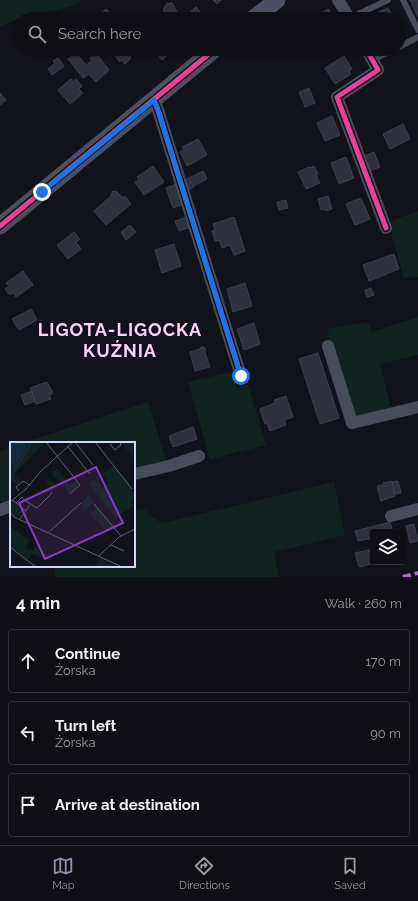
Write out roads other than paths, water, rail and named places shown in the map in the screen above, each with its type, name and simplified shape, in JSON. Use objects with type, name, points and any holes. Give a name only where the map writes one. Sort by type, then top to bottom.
[{"type":"main road","points":[[257,12],[274,1]]},
{"type":"main road","points":[[261,12],[274,1]]},
{"type":"main road","points":[[0,226],[207,56]]},
{"type":"street","points":[[338,0],[346,12]]},
{"type":"street","points":[[370,56],[378,70],[338,97],[386,228]]},
{"type":"street","points":[[154,100],[241,376]]},
{"type":"street","points":[[328,346],[352,422],[418,407]]},
{"type":"street","points":[[135,474],[169,466],[199,456]]},
{"type":"street","points":[[0,510],[10,506]]},
{"type":"street","points":[[391,516],[418,510]]},
{"type":"lane","points":[[364,12],[388,0]]},
{"type":"lane","points":[[403,0],[418,30]]},
{"type":"lane","points":[[406,44],[418,38]]},
{"type":"lane","points":[[372,60],[380,56]]},
{"type":"district","name":"LIGOTA-LIGOCKA KUŹNIA","points":[[120,340]]}]
